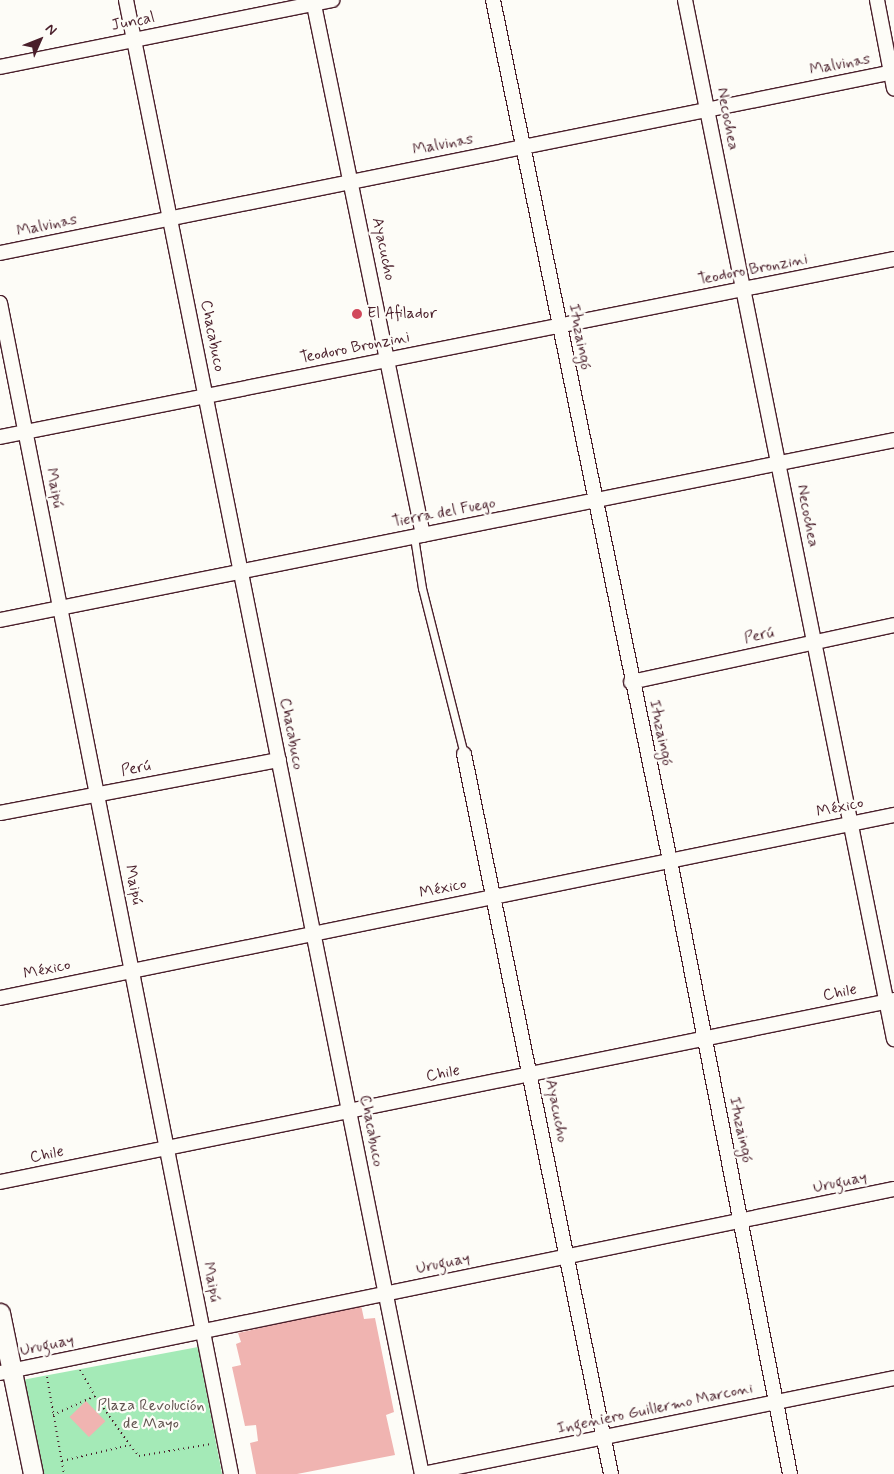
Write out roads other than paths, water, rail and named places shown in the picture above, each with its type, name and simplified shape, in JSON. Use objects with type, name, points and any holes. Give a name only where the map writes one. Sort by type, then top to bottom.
[{"type":"main road","points":[[0,1313],[6,1372],[33,1474]]},
{"type":"street","name":"Chacabuco","points":[[126,0],[422,1474]]},
{"type":"street","name":"Juncal","points":[[0,67],[314,2],[332,0]]},
{"type":"street","name":"Ituzaingó","points":[[493,0],[631,682],[670,861],[703,1039],[741,1221],[790,1474]]},
{"type":"street","name":"Necochea","points":[[685,0],[814,642],[890,1000],[894,1039]]},
{"type":"street","points":[[877,0],[894,88]]},
{"type":"street","name":"Ayacucho","points":[[314,2],[387,360],[419,536]]},
{"type":"street","name":"Malvinas","points":[[0,253],[892,72]]},
{"type":"street","name":"Teodoro Bronzini","points":[[0,437],[894,260]]},
{"type":"street","name":"Maipú","points":[[0,303],[231,1474]]},
{"type":"street","name":"Tierra del Fuego","points":[[0,620],[894,440]]},
{"type":"street","name":"Perú","points":[[631,682],[894,626]]},
{"type":"street","name":"Ayacucho","points":[[464,754],[495,897],[611,1474]]},
{"type":"street","name":"Perú","points":[[0,813],[279,760]]},
{"type":"street","name":"México","points":[[0,998],[894,815]]},
{"type":"street","name":"Chile","points":[[0,1182],[890,1000]]},
{"type":"street","name":"Uruguay","points":[[6,1372],[894,1189]]},
{"type":"street","name":"Ingeniero Guillermo Marconi","points":[[422,1474],[894,1378]]},
{"type":"lane","points":[[419,536],[422,588],[464,754]]},
{"type":"place","name":"El Afilador","points":[[357,314]]},
{"type":"park label","name":"Plaza Revolución de Mayo","points":[[151,1415]]}]
